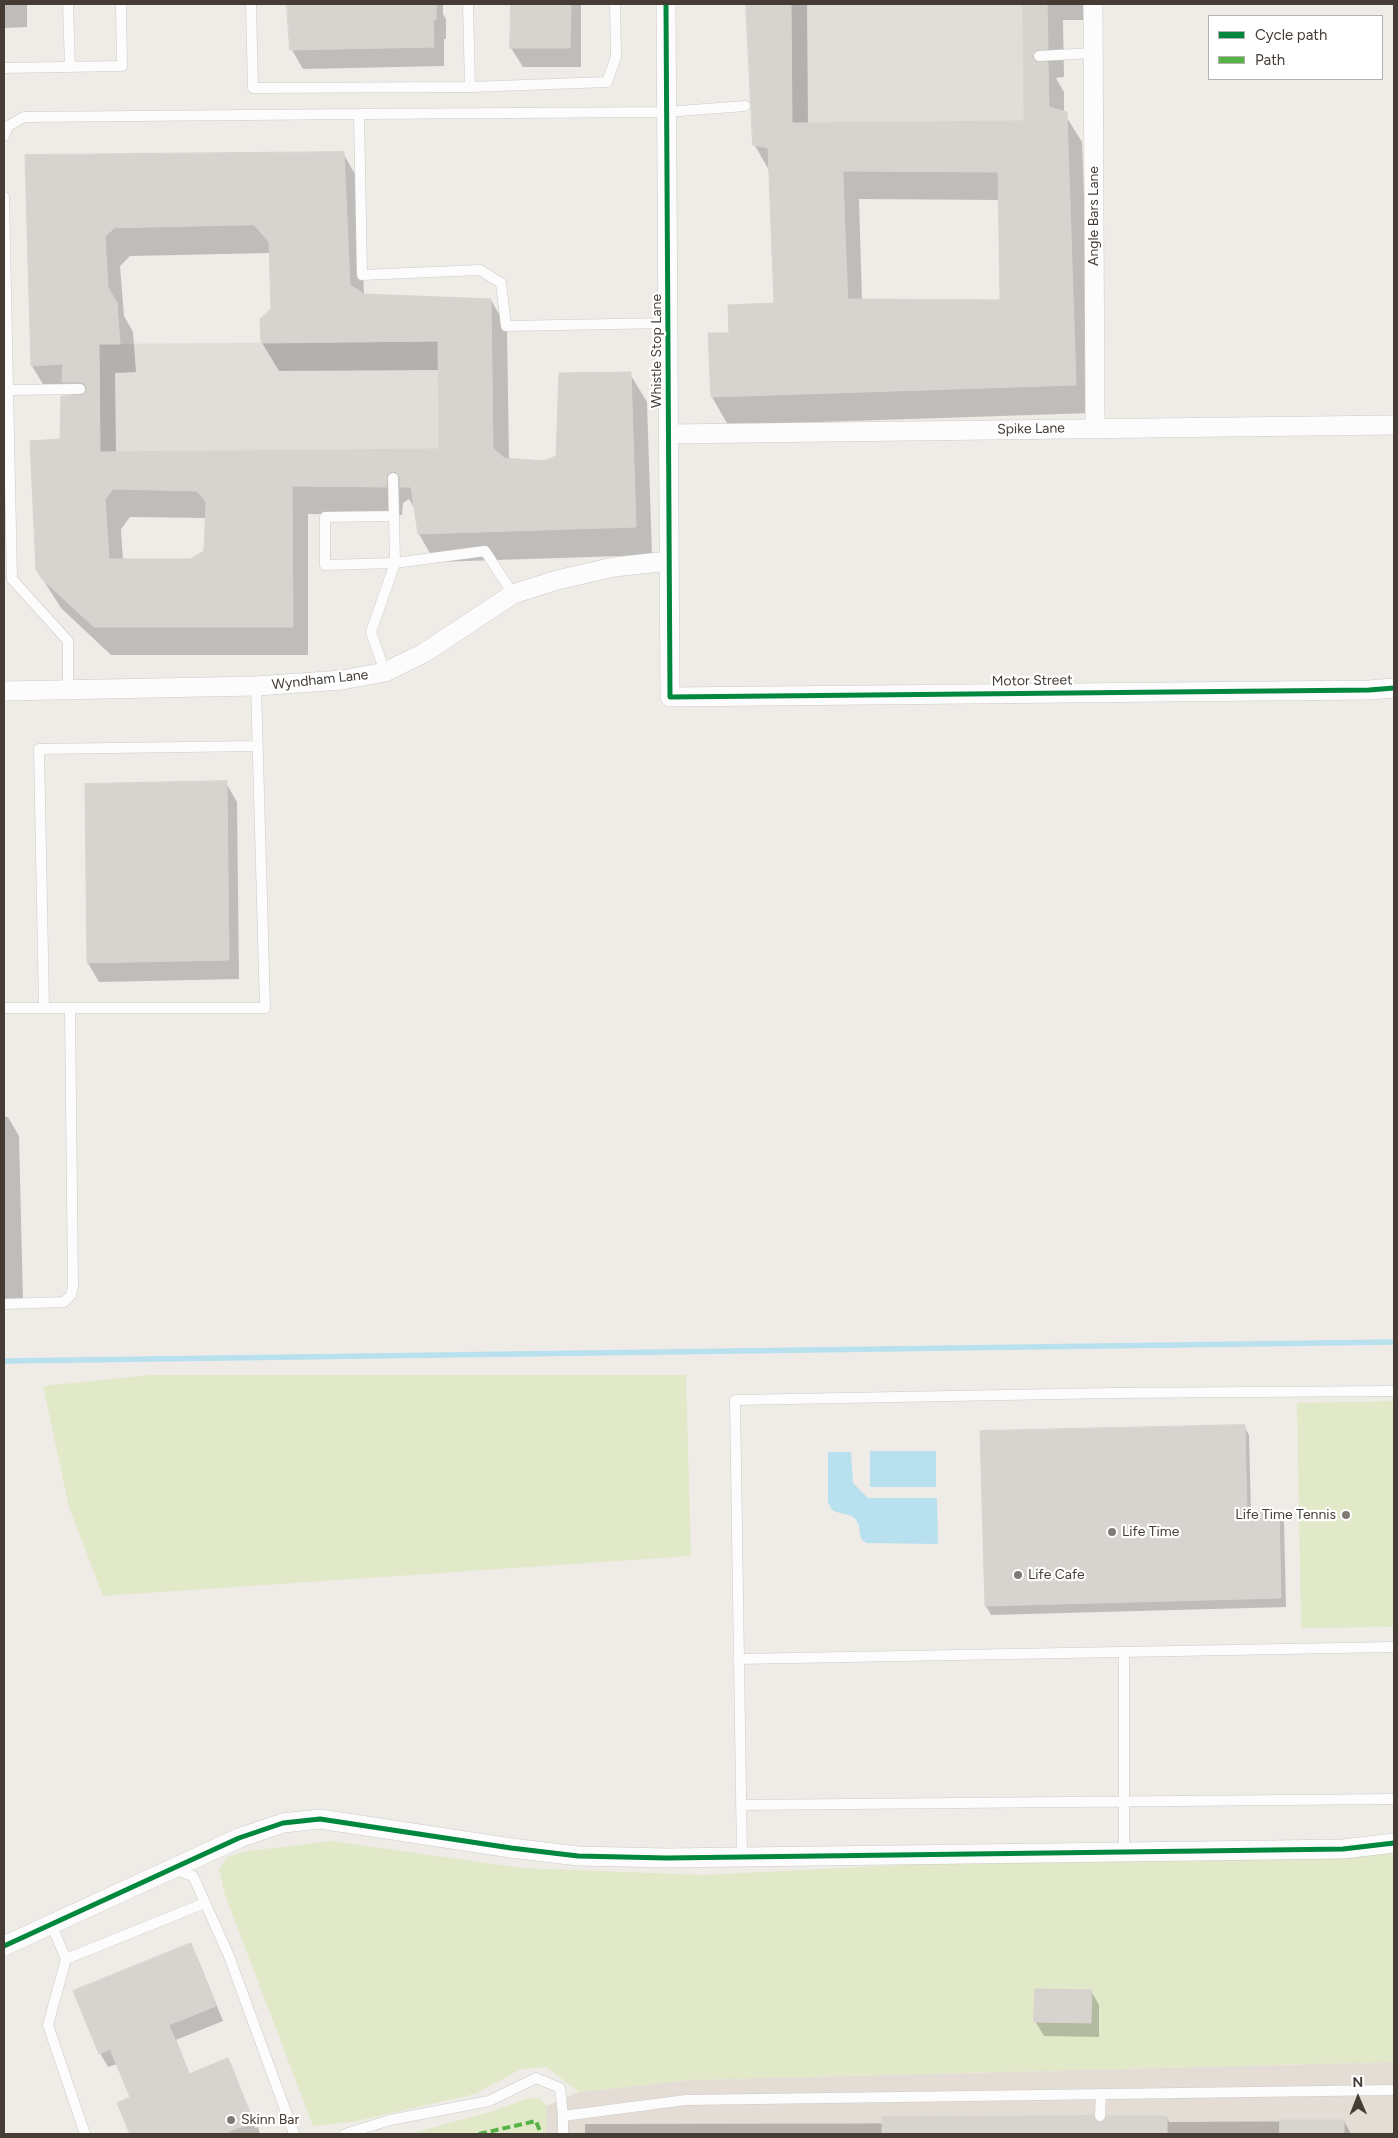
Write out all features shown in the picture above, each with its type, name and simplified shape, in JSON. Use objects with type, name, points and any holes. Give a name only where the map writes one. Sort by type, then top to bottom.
[{"type":"street","name":"Whistle Stop Lane","points":[[666,4],[670,697]]},
{"type":"street","name":"Angle Bars Lane","points":[[1093,4],[1095,428]]},
{"type":"street","name":"Spike Lane","points":[[669,434],[1394,425]]},
{"type":"street","name":"Wyndham Lane","points":[[4,691],[256,686],[342,680],[385,672],[424,653],[512,594],[557,580],[614,567],[669,561]]},
{"type":"street","name":"Motor Street","points":[[670,697],[1369,690],[1394,688]]},
{"type":"street","points":[[4,1946],[239,1838],[283,1823],[320,1819],[511,1848],[578,1856],[668,1858],[1343,1849],[1394,1844]]},
{"type":"lane","points":[[68,4],[70,67]]},
{"type":"lane","points":[[4,68],[122,66],[121,4]]},
{"type":"lane","points":[[251,4],[253,88],[470,87],[607,82],[616,57],[615,4]]},
{"type":"lane","points":[[468,4],[470,87]]},
{"type":"lane","points":[[1039,56],[1093,53]]},
{"type":"lane","points":[[4,136],[8,126],[24,117],[666,112],[745,106]]},
{"type":"lane","points":[[359,114],[362,275],[480,270],[502,283],[506,326],[668,323]]},
{"type":"lane","points":[[4,197],[12,579],[68,641],[68,690]]},
{"type":"lane","points":[[8,390],[80,389]]},
{"type":"lane","points":[[385,672],[371,632],[395,564],[393,478]]},
{"type":"lane","points":[[394,516],[325,517],[325,565],[395,564],[485,551],[512,594]]},
{"type":"lane","points":[[4,1008],[265,1008],[256,686]]},
{"type":"lane","points":[[44,1008],[39,749],[257,746]]},
{"type":"lane","points":[[4,1304],[64,1302],[71,1295],[73,1287],[70,1008]]},
{"type":"lane","points":[[742,1856],[735,1400],[1394,1390]]},
{"type":"lane","points":[[738,1659],[1394,1647]]},
{"type":"lane","points":[[1124,1652],[1124,1852]]},
{"type":"lane","points":[[741,1805],[1394,1799]]},
{"type":"lane","points":[[172,1869],[193,1876],[205,1902],[229,1956],[294,2134]]},
{"type":"lane","points":[[66,1959],[205,1902]]},
{"type":"lane","points":[[51,1924],[66,1959],[48,2025],[85,2134]]},
{"type":"lane","points":[[345,2134],[390,2120],[489,2101],[536,2078],[560,2088],[563,2116],[562,2134]]},
{"type":"lane","points":[[563,2116],[686,2100],[1394,2090]]},
{"type":"lane","points":[[1100,2094],[1100,2116]]},
{"type":"shaded area","points":[[791,4],[1023,4],[1024,121],[792,123]]},
{"type":"shaded area","points":[[438,341],[439,449],[100,452],[99,344]]},
{"type":"shaded area","points":[[1394,2062],[1394,2134],[546,2134],[546,2106],[579,2092],[689,2080]]},
{"type":"green space","points":[[151,1375],[686,1375],[691,1556],[103,1596],[69,1507],[43,1386]]},
{"type":"green space","name":"Life Time Tennis","points":[[1394,1401],[1394,1627],[1301,1628],[1297,1403]]},
{"type":"green space","points":[[1394,1840],[1394,2062],[689,2080],[579,2092],[546,2067],[521,2069],[475,2094],[352,2122],[313,2126],[225,1895],[219,1870],[227,1857],[248,1851],[331,1841],[522,1868],[704,1875]]},
{"type":"green space","points":[[540,2098],[546,2106],[546,2134],[409,2134],[490,2112],[526,2099]]},
{"type":"water","points":[[870,1451],[936,1451],[936,1487],[870,1487]]},
{"type":"water","points":[[828,1452],[851,1452],[853,1483],[868,1498],[937,1498],[938,1544],[867,1543],[862,1540],[856,1519],[850,1515],[835,1512],[828,1502]]},
{"type":"building","points":[[287,4],[436,4],[436,20],[433,20],[434,47],[290,50]]},
{"type":"building","points":[[511,4],[571,4],[570,48],[510,48]]},
{"type":"building","points":[[746,4],[791,4],[792,123],[1024,121],[1023,4],[1047,4],[1048,49],[1036,50],[1032,57],[1036,62],[1048,62],[1049,107],[1067,112],[1076,385],[711,397],[708,333],[729,333],[728,305],[774,303],[768,148],[753,145]],"holes":[[[843,171],[998,172],[1000,300],[848,299]]]},
{"type":"building","points":[[344,152],[350,285],[364,294],[491,299],[493,448],[504,458],[544,461],[556,456],[559,373],[631,372],[636,527],[418,534],[411,487],[400,487],[400,477],[396,472],[392,471],[387,474],[386,487],[292,486],[293,627],[94,627],[43,580],[36,570],[30,441],[60,439],[61,396],[83,395],[87,388],[84,383],[80,382],[62,382],[63,364],[31,366],[25,155]],"holes":[[[254,225],[269,242],[271,309],[260,319],[261,343],[438,341],[439,449],[100,452],[99,344],[120,344],[117,303],[108,287],[105,237],[114,228]],[[113,489],[197,491],[206,502],[204,551],[190,559],[109,559],[105,500]]]},
{"type":"building","points":[[227,781],[229,960],[87,963],[85,784]]},
{"type":"building","points":[[1245,1425],[1247,1512],[1279,1511],[1281,1598],[985,1606],[980,1431]]},
{"type":"building","points":[[191,1943],[216,2006],[169,2025],[189,2074],[228,2058],[254,2122],[223,2134],[130,2134],[117,2103],[130,2097],[110,2049],[99,2054],[73,1991]]},
{"type":"building","points":[[1035,1989],[1092,1990],[1091,2023],[1034,2022]]},
{"type":"building","points":[[1093,2116],[1100,2123],[1107,2116],[1167,2116],[1167,2134],[882,2134],[882,2117]]},
{"type":"building","points":[[1280,2120],[1344,2120],[1344,2134],[1280,2134]]},
{"type":"waterway","points":[[4,1361],[1394,1342]]},
{"type":"marked path","points":[[479,2134],[536,2121],[541,2134]]},
{"type":"cycle path","points":[[666,4],[670,697],[1369,690],[1394,688]]},
{"type":"cycle path","points":[[4,1946],[239,1838],[283,1823],[320,1819],[511,1848],[578,1856],[667,1858],[1343,1849],[1394,1843]]},
{"type":"place","name":"Life Time Tennis","points":[[1346,1515]]},
{"type":"place","name":"Life Time","points":[[1112,1532]]},
{"type":"place","name":"Life Cafe","points":[[1018,1575]]},
{"type":"place","name":"Skinn Bar","points":[[231,2120]]}]
